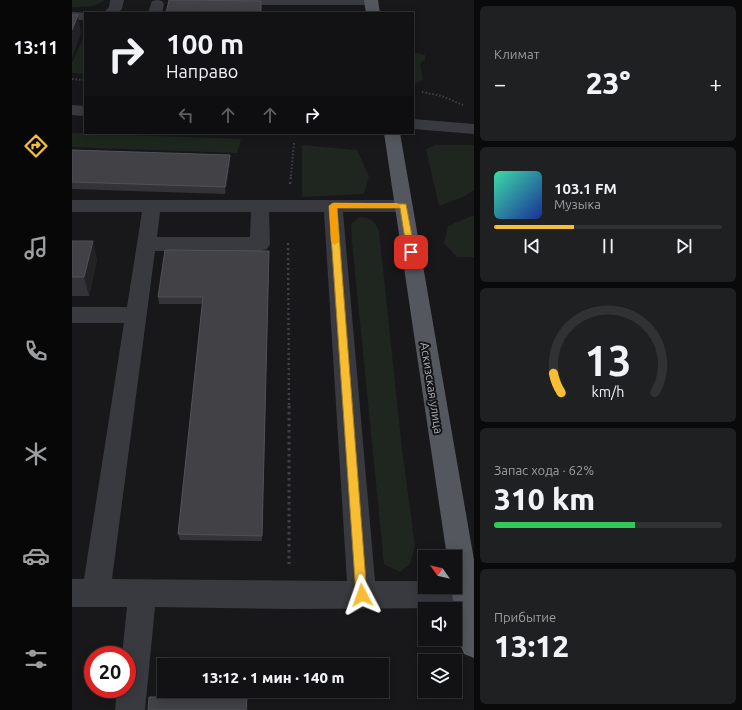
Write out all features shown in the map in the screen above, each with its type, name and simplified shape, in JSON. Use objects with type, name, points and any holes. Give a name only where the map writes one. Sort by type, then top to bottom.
[{"type":"main road","name":"Аскизская улица","points":[[392,134],[474,644]]},
{"type":"street","points":[[111,12],[115,9],[117,0]]},
{"type":"street","points":[[219,1],[372,5]]},
{"type":"street","points":[[72,16],[84,16]]},
{"type":"street","points":[[72,110],[84,111]]},
{"type":"street","points":[[414,124],[474,129]]},
{"type":"street","points":[[72,206],[403,206]]},
{"type":"street","points":[[152,206],[136,315],[84,593],[289,595],[466,594]]},
{"type":"street","points":[[147,244],[260,244],[260,206]]},
{"type":"street","points":[[333,206],[362,595]]},
{"type":"street","points":[[72,314],[136,315]]},
{"type":"street","points":[[130,710],[143,593]]},
{"type":"path","points":[[72,79],[84,80]]},
{"type":"path","points":[[422,92],[442,96],[468,107]]},
{"type":"path","points":[[289,595],[288,206],[294,143]]},
{"type":"shaded area","points":[[72,0],[105,0],[94,6],[72,7]]},
{"type":"shaded area","points":[[84,36],[84,74],[72,73],[72,63]]},
{"type":"shaded area","points":[[417,53],[425,55],[425,59],[420,64],[423,79],[414,84],[414,54]]},
{"type":"shaded area","points":[[72,133],[241,139],[237,153],[72,147]]},
{"type":"shaded area","points":[[302,145],[357,150],[369,176],[364,194],[302,197]]},
{"type":"shaded area","points":[[436,145],[474,145],[474,190],[463,197],[439,206],[426,149]]},
{"type":"shaded area","points":[[474,215],[474,257],[457,257],[444,243],[448,226]]},
{"type":"shaded area","points":[[359,217],[371,220],[379,231],[402,449],[415,546],[410,564],[400,572],[384,564],[352,241],[351,224]]},
{"type":"building","points":[[169,0],[261,1],[261,12],[166,12]]},
{"type":"building","points":[[72,15],[78,15],[72,30]]},
{"type":"building","points":[[72,150],[230,155],[225,187],[72,182]]},
{"type":"building","points":[[72,241],[93,241],[84,277],[72,277]]},
{"type":"building","points":[[165,250],[269,251],[262,536],[178,534],[203,297],[158,297]]},
{"type":"building","points":[[149,697],[247,698],[246,710],[148,710]]},
{"type":"slow traffic","points":[[335,242],[333,206],[397,206]]},
{"type":"route","points":[[362,595],[333,206],[403,206],[411,252]]}]
